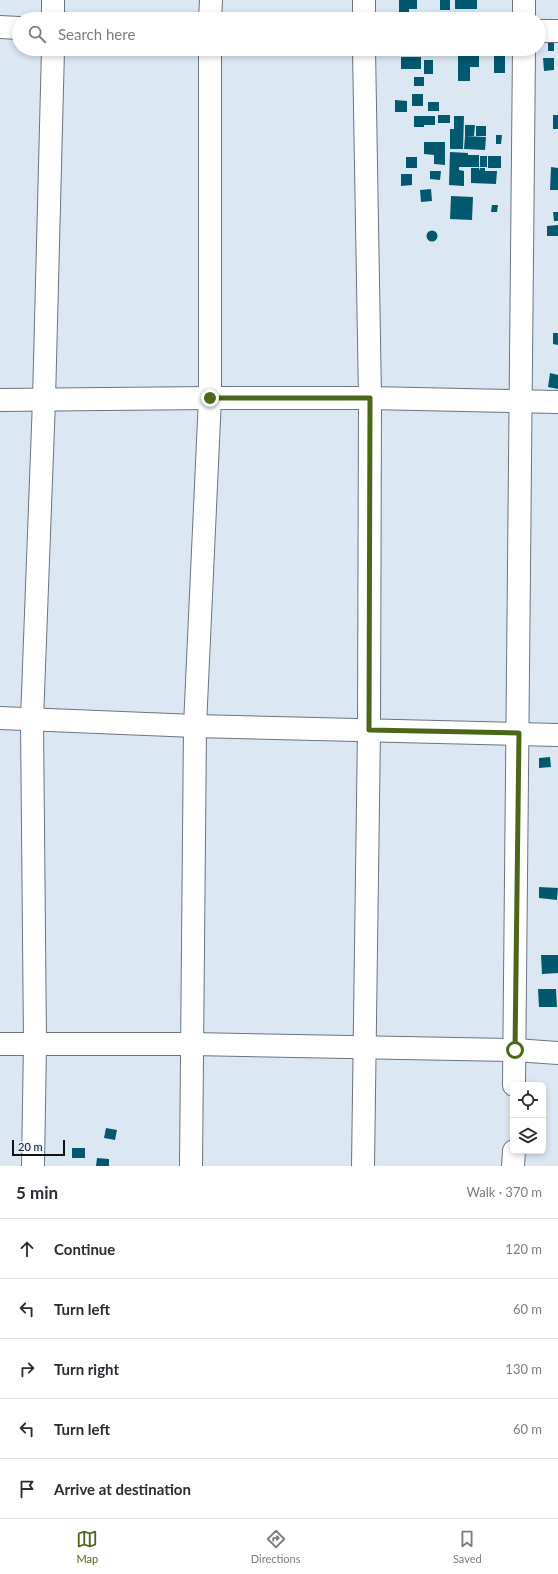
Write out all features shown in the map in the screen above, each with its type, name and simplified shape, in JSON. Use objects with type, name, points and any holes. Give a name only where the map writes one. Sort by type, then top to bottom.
[{"type":"street","points":[[53,0],[53,12]]},
{"type":"street","points":[[210,12],[211,0]]},
{"type":"street","points":[[364,0],[364,12]]},
{"type":"street","points":[[524,0],[524,12]]},
{"type":"street","points":[[0,27],[12,28]]},
{"type":"street","points":[[546,31],[558,31]]},
{"type":"street","points":[[33,1166],[35,1043],[32,720],[44,400],[53,56]]},
{"type":"street","points":[[191,1166],[195,726],[210,398],[210,56]]},
{"type":"street","points":[[363,1166],[369,730],[370,398],[364,56]]},
{"type":"street","points":[[514,1082],[519,733],[520,400],[524,56]]},
{"type":"street","points":[[0,400],[370,398],[558,402]]},
{"type":"street","points":[[0,718],[195,726],[558,735]]},
{"type":"street","points":[[0,1044],[192,1044],[515,1050],[558,1053]]},
{"type":"street","points":[[513,1166],[514,1154]]},
{"type":"building","points":[[399,0],[417,0],[417,9],[409,9],[409,12],[399,12]]},
{"type":"building","points":[[440,0],[450,0],[450,10],[440,10]]},
{"type":"building","points":[[455,0],[477,0],[477,9],[455,9]]},
{"type":"building","points":[[548,41],[554,41],[554,51],[548,51]]},
{"type":"building","points":[[458,56],[479,56],[479,67],[470,67],[470,81],[458,81]]},
{"type":"building","points":[[494,56],[505,56],[505,73],[494,73]]},
{"type":"building","points":[[401,57],[421,57],[421,69],[401,69]]},
{"type":"building","points":[[543,58],[554,58],[554,70],[544,71]]},
{"type":"building","points":[[424,60],[433,60],[433,74],[424,74]]},
{"type":"building","points":[[414,77],[424,77],[424,86],[414,86]]},
{"type":"building","points":[[412,94],[423,94],[423,106],[412,106]]},
{"type":"building","points":[[395,100],[407,101],[407,112],[395,112]]},
{"type":"building","points":[[428,102],[439,102],[439,111],[428,111]]},
{"type":"building","points":[[438,115],[450,115],[450,123],[438,123]]},
{"type":"building","points":[[553,115],[558,115],[558,129],[553,129]]},
{"type":"building","points":[[414,116],[435,116],[435,125],[414,127]]},
{"type":"building","points":[[454,116],[464,116],[463,149],[450,149],[450,129],[454,129]]},
{"type":"building","points":[[465,125],[475,125],[474,136],[465,136]]},
{"type":"building","points":[[476,126],[486,126],[486,136],[476,136]]},
{"type":"building","points":[[496,135],[502,135],[501,144],[496,144]]},
{"type":"building","points":[[465,136],[486,137],[485,150],[464,149]]},
{"type":"building","points":[[424,142],[445,142],[445,165],[434,164],[434,155],[424,154]]},
{"type":"building","points":[[450,152],[479,155],[479,167],[459,167],[459,170],[464,171],[464,186],[449,185]]},
{"type":"building","points":[[480,156],[487,156],[487,167],[480,167]]},
{"type":"building","points":[[488,156],[501,156],[501,168],[488,168]]},
{"type":"building","points":[[406,157],[417,157],[417,168],[406,168]]},
{"type":"building","points":[[551,167],[558,168],[558,190],[550,190]]},
{"type":"building","points":[[471,168],[479,168],[479,171],[480,168],[485,168],[485,171],[497,171],[496,184],[471,183]]},
{"type":"building","points":[[430,171],[441,171],[440,180],[430,179]]},
{"type":"building","points":[[401,174],[412,174],[412,185],[401,186]]},
{"type":"building","points":[[431,189],[432,201],[421,202],[420,190]]},
{"type":"building","points":[[451,196],[473,197],[472,220],[450,219]]},
{"type":"building","points":[[492,205],[498,205],[497,212],[491,212]]},
{"type":"building","points":[[553,212],[558,212],[558,221],[554,221]]},
{"type":"building","points":[[558,225],[558,236],[547,236],[547,226]]},
{"type":"building","points":[[432,230],[436,232],[438,236],[436,240],[432,242],[428,240],[426,236],[428,232]]},
{"type":"building","points":[[553,333],[558,333],[558,345],[553,344]]},
{"type":"building","points":[[550,373],[558,375],[558,389],[548,387]]},
{"type":"building","points":[[550,757],[551,767],[539,768],[539,758]]},
{"type":"building","points":[[539,887],[558,888],[557,900],[539,898]]},
{"type":"building","points":[[541,955],[558,955],[558,973],[542,974]]},
{"type":"building","points":[[538,989],[556,989],[557,1007],[539,1007]]},
{"type":"building","points":[[106,1128],[117,1130],[115,1140],[104,1138]]},
{"type":"building","points":[[72,1148],[85,1148],[85,1158],[72,1158]]},
{"type":"building","points":[[97,1158],[109,1159],[109,1166],[96,1166]]},
{"type":"route","points":[[210,398],[370,398],[369,730],[519,733],[515,1050]]}]
